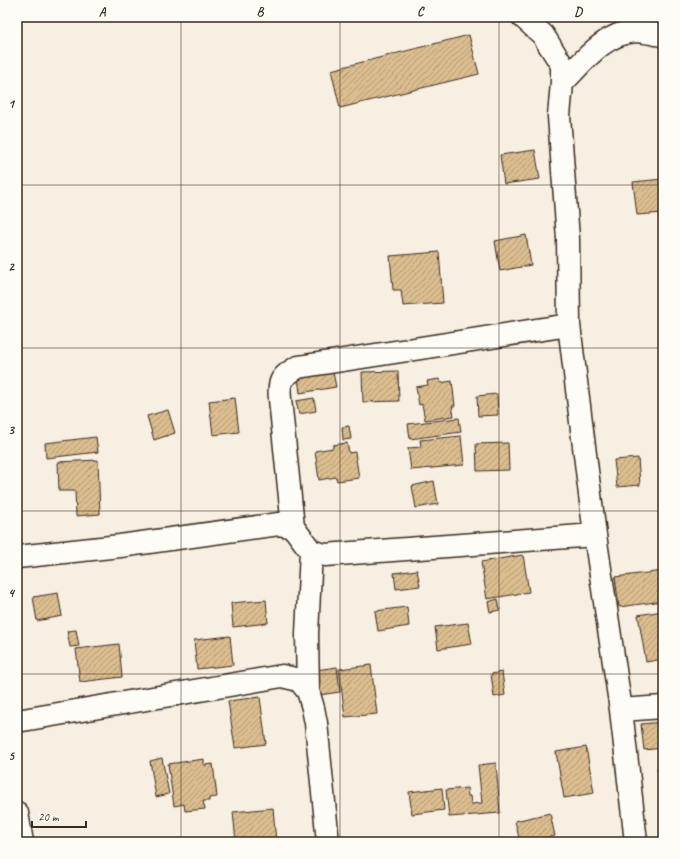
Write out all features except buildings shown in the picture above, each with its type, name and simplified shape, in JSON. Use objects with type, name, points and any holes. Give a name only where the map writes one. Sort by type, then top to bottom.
[{"type":"street","points":[[523,17],[543,35],[562,65],[559,116],[568,239],[569,325],[595,535],[621,710],[636,842]]},
{"type":"street","points":[[562,83],[593,51],[611,38],[635,31],[663,35]]},
{"type":"street","points":[[569,325],[298,367],[284,376],[279,388],[292,527],[311,551],[325,555],[595,535]]},
{"type":"street","points":[[17,557],[120,546],[278,524],[292,527]]},
{"type":"street","points":[[311,551],[307,634],[308,691],[316,723],[328,842]]},
{"type":"street","points":[[17,721],[282,676],[299,680],[308,691]]},
{"type":"street","points":[[621,710],[663,707]]},
{"type":"street","points":[[17,813],[22,842]]}]
